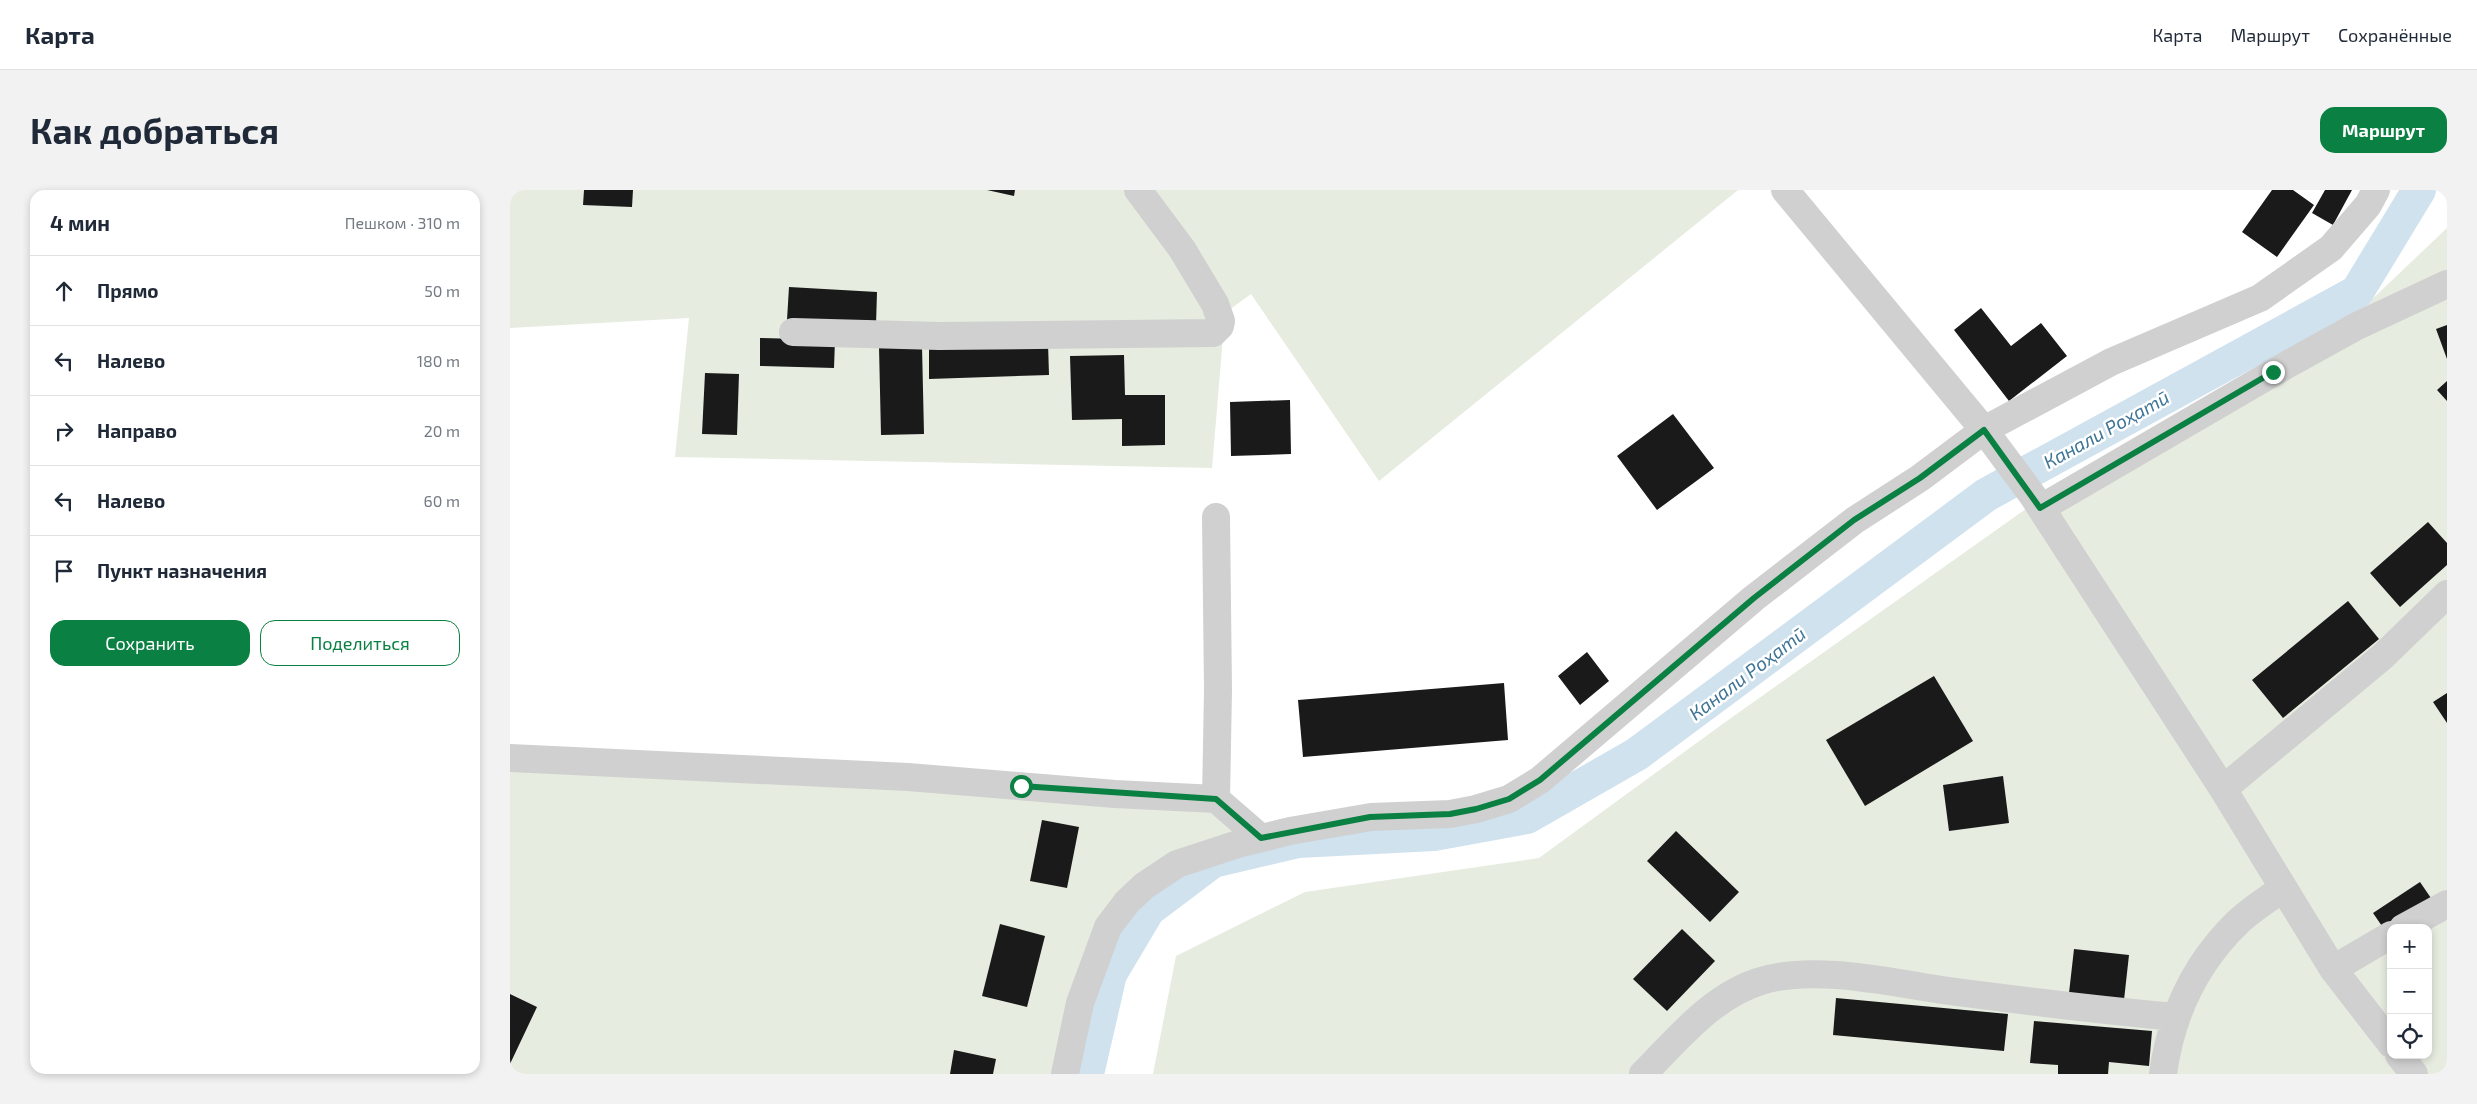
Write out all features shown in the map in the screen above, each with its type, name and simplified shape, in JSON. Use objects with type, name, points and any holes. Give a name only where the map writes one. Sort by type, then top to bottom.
[{"type":"street","points":[[793,332],[939,336],[1213,333],[1220,326],[1215,304],[1182,250],[1138,190]]},
{"type":"street","points":[[1785,190],[1989,437],[2037,502],[2223,789],[2282,889],[2333,969],[2387,1039]]},
{"type":"street","points":[[1065,1074],[1073,1032],[1092,967],[1108,927],[1127,902],[1144,886],[1177,864],[1261,838],[1370,817],[1450,814],[1476,809],[1509,799],[1540,780],[1754,598],[1854,520],[2112,362],[2260,298],[2332,248],[2368,206],[2376,190]]},
{"type":"street","points":[[2037,502],[2357,326],[2447,284]]},
{"type":"street","points":[[1216,517],[1218,690],[1216,799]]},
{"type":"street","points":[[2223,789],[2382,657],[2447,594]]},
{"type":"street","points":[[510,758],[908,777],[1115,794],[1216,799],[1261,838]]},
{"type":"street","points":[[2163,1074],[2169,1036],[2175,1017],[2195,975],[2239,921],[2282,889]]},
{"type":"street","points":[[2411,924],[2447,904]]},
{"type":"street","points":[[2333,969],[2387,937]]},
{"type":"street","points":[[1643,1074],[1690,1027],[1723,1000],[1760,981],[1784,976],[1833,976],[2105,1012],[2175,1017]]},
{"type":"street","points":[[2402,1059],[2414,1074]]},
{"type":"shaded area","points":[[510,190],[1738,190],[1379,481],[1251,294],[1225,313],[1212,468],[675,457],[689,318],[510,328]]},
{"type":"shaded area","points":[[2447,228],[2447,1074],[1153,1074],[1176,956],[1305,892],[1539,858],[1724,723],[2030,506],[2366,305]]},
{"type":"shaded area","points":[[510,754],[1222,794],[1279,835],[1130,881],[1063,1074],[510,1074]]},
{"type":"building","points":[[584,190],[633,190],[632,207],[583,205]]},
{"type":"building","points":[[987,190],[1015,190],[1014,196]]},
{"type":"building","points":[[2272,190],[2293,190],[2314,205],[2277,257],[2242,232]]},
{"type":"building","points":[[2325,190],[2352,190],[2333,225],[2312,213]]},
{"type":"building","points":[[789,287],[877,292],[876,325],[787,320]]},
{"type":"building","points":[[1981,308],[2011,346],[2041,323],[2067,356],[2009,401],[1954,330]]},
{"type":"building","points":[[2447,325],[2447,359],[2436,329]]},
{"type":"building","points":[[760,338],[835,340],[834,368],[760,366]]},
{"type":"building","points":[[1048,343],[1049,375],[929,379],[929,347]]},
{"type":"building","points":[[922,346],[924,434],[881,435],[879,347]]},
{"type":"building","points":[[1124,355],[1125,395],[1165,395],[1165,445],[1122,446],[1122,419],[1072,420],[1070,356]]},
{"type":"building","points":[[705,373],[739,374],[737,435],[702,434]]},
{"type":"building","points":[[2447,381],[2447,401],[2437,390]]},
{"type":"building","points":[[1290,400],[1291,454],[1231,456],[1230,402]]},
{"type":"building","points":[[1673,414],[1714,468],[1657,510],[1617,456]]},
{"type":"building","points":[[2428,522],[2447,543],[2447,565],[2400,607],[2370,573]]},
{"type":"building","points":[[2348,601],[2379,639],[2283,718],[2252,680]]},
{"type":"building","points":[[1587,652],[1609,681],[1580,705],[1558,676]]},
{"type":"building","points":[[1934,676],[1973,741],[1865,806],[1826,740]]},
{"type":"building","points":[[1504,683],[1508,740],[1303,757],[1298,700]]},
{"type":"building","points":[[2447,693],[2447,723],[2433,702]]},
{"type":"building","points":[[2003,776],[2009,823],[1949,831],[1943,785]]},
{"type":"building","points":[[1042,820],[1079,827],[1067,888],[1030,881]]},
{"type":"building","points":[[1676,831],[1739,892],[1710,922],[1647,861]]},
{"type":"building","points":[[2420,882],[2433,901],[2398,924],[2387,924],[2386,932],[2373,913]]},
{"type":"building","points":[[1000,924],[1045,936],[1027,1007],[982,996]]},
{"type":"building","points":[[1682,929],[1715,961],[1667,1011],[1633,979]]},
{"type":"building","points":[[2074,949],[2129,955],[2124,1000],[2069,993]]},
{"type":"building","points":[[510,994],[537,1007],[510,1064]]},
{"type":"building","points":[[1836,998],[2008,1014],[2004,1051],[1833,1035]]},
{"type":"building","points":[[2034,1021],[2152,1031],[2149,1066],[2109,1062],[2108,1074],[2058,1074],[2058,1065],[2030,1063]]},
{"type":"building","points":[[954,1050],[996,1059],[993,1074],[950,1074]]},
{"type":"waterway","name":"Канали Роҳатӣ","points":[[1087,1074],[1110,974],[1148,910],[1213,861],[1298,841],[1434,834],[1527,817],[1637,754],[1986,495],[2357,292],[2419,190]]},
{"type":"route","points":[[1021,786],[1115,794],[1216,799],[1261,838],[1370,817],[1450,814],[1476,809],[1509,799],[1540,780],[1754,598],[1854,520],[1920,478],[1984,430],[2040,508],[2273,372]]}]
